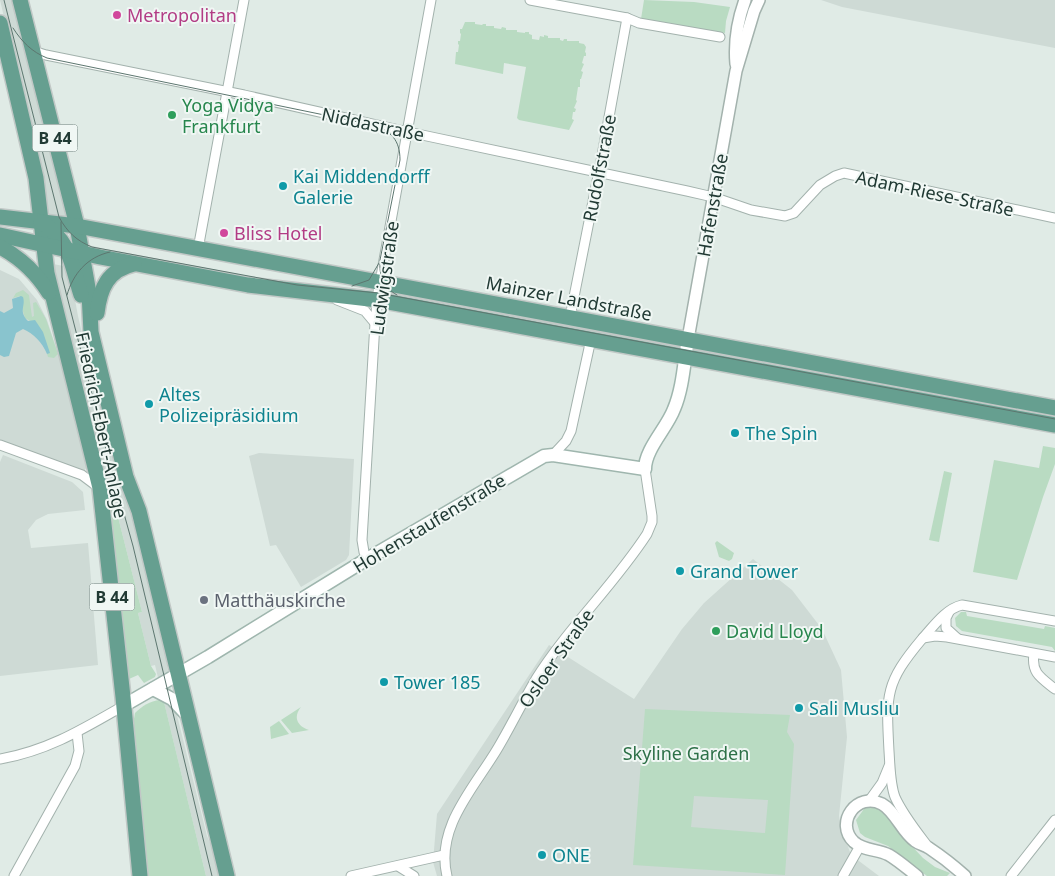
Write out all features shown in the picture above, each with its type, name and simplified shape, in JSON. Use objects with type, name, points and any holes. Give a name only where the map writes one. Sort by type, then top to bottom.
[{"type":"main road","name":"B 44","points":[[20,0],[83,252]]},
{"type":"main road","name":"B 44","points":[[0,23],[36,178],[43,243]]},
{"type":"main road","points":[[0,217],[41,222],[54,231],[67,249],[91,332]]},
{"type":"main road","name":"Mainzer Landstraße","points":[[41,222],[77,226],[1055,408]]},
{"type":"main road","points":[[0,234],[43,243]]},
{"type":"main road","name":"Mainzer Landstraße","points":[[43,243],[135,264],[248,285],[378,300],[1055,425]]},
{"type":"main road","name":"Friedrich-Ebert-Anlage","points":[[43,243],[47,273],[100,488],[140,876]]},
{"type":"main road","points":[[0,247],[28,267],[55,302]]},
{"type":"main road","name":"Friedrich-Ebert-Anlage","points":[[83,252],[89,292],[91,332],[126,477],[139,511],[227,876]]},
{"type":"main road","points":[[91,332],[100,294],[106,284],[117,270],[135,264]]},
{"type":"main road","points":[[554,455],[645,469],[651,449],[666,426],[675,407],[688,339]]},
{"type":"main road","name":"Hohenstaufenstraße","points":[[178,674],[367,559],[527,465],[544,456],[554,455]]},
{"type":"main road","points":[[123,706],[178,674]]},
{"type":"main road","points":[[153,689],[169,696],[188,716]]},
{"type":"street","points":[[198,249],[244,0]]},
{"type":"street","name":"Ludwigstraße","points":[[367,559],[362,540],[375,323],[380,282],[431,0]]},
{"type":"street","points":[[530,0],[627,18],[639,23],[720,37]]},
{"type":"street","name":"Hafenstraße","points":[[736,71],[734,49],[736,28],[745,0]]},
{"type":"street","name":"Hafenstraße","points":[[688,339],[736,71],[759,0]]},
{"type":"street","name":"Rudolfstraße","points":[[570,317],[627,18]]},
{"type":"street","name":"Niddastraße","points":[[33,51],[713,197]]},
{"type":"street","name":"Adam-Riese-Straße","points":[[713,197],[751,210],[785,216],[794,214],[820,185],[844,173],[1055,218]]},
{"type":"street","name":"Mainzer Landstraße","points":[[320,294],[361,309],[375,323]]},
{"type":"street","points":[[554,455],[566,441],[571,431],[591,339]]},
{"type":"street","points":[[0,445],[82,476],[100,488]]},
{"type":"street","name":"Osloer Straße","points":[[446,876],[444,855],[452,821],[499,747],[536,680],[647,534],[652,522],[652,516],[645,469]]},
{"type":"street","points":[[929,848],[894,794],[887,710],[890,688],[898,671],[923,638],[955,607],[962,605],[1055,621]]},
{"type":"street","points":[[949,612],[946,618],[946,628],[957,638]]},
{"type":"street","points":[[923,638],[935,636],[957,638],[1055,657]]},
{"type":"street","points":[[1034,654],[1033,662],[1036,672],[1055,689]]},
{"type":"street","points":[[0,759],[35,751],[60,742],[123,706]]},
{"type":"street","points":[[14,876],[75,766],[79,751],[77,733]]},
{"type":"street","points":[[870,801],[882,783],[890,761]]},
{"type":"street","points":[[917,876],[890,856],[860,846],[849,837],[846,822],[849,814],[857,804],[870,801],[884,805],[904,831],[915,841],[929,848],[965,876]]},
{"type":"street","points":[[1011,876],[1055,820]]},
{"type":"street","points":[[843,876],[860,846]]},
{"type":"street","points":[[351,876],[444,855]]},
{"type":"street","points":[[398,866],[414,876]]},
{"type":"shaded area","points":[[0,0],[13,0],[68,217],[44,214],[42,180]]},
{"type":"shaded area","points":[[821,0],[1055,0],[1055,48],[842,7]]},
{"type":"shaded area","points":[[53,264],[69,267],[78,316],[109,449],[133,514],[166,657],[171,691],[207,836],[217,859],[221,876],[206,876],[155,665],[151,666],[138,613],[142,612],[117,513],[103,467],[101,467]]},
{"type":"shaded area","points":[[0,270],[19,279],[37,300],[47,320],[72,396],[88,466],[82,473],[0,440]]},
{"type":"shaded area","points":[[259,453],[354,459],[349,555],[346,560],[301,587],[276,545],[270,546],[249,456]]},
{"type":"shaded area","points":[[3,455],[72,482],[83,492],[85,510],[48,514],[36,520],[28,530],[31,548],[88,543],[98,665],[0,676],[0,462]]},
{"type":"shaded area","points":[[753,559],[792,590],[822,629],[841,670],[847,737],[839,816],[841,827],[851,855],[879,876],[437,876],[433,862],[437,814],[549,645],[634,699],[682,629],[704,603]]},
{"type":"green space","points":[[644,0],[694,2],[730,7],[725,33],[641,19]]},
{"type":"green space","points":[[465,22],[486,24],[486,26],[494,26],[494,28],[501,29],[502,27],[506,28],[506,30],[517,30],[517,32],[529,32],[532,35],[532,39],[539,40],[540,36],[544,37],[544,35],[548,36],[548,38],[560,38],[563,41],[567,39],[567,41],[579,41],[579,43],[584,44],[586,56],[584,56],[582,63],[584,64],[581,71],[583,72],[574,108],[576,109],[573,112],[572,119],[574,120],[569,130],[517,118],[526,67],[504,63],[503,74],[455,64],[459,45],[458,41],[460,41],[461,34],[460,29],[462,29]]},
{"type":"green space","points":[[23,290],[29,295],[32,317],[34,316],[33,303],[36,302],[46,319],[58,354],[54,358],[48,357],[32,322],[25,318],[20,296],[13,298],[16,293]]},
{"type":"green space","points":[[1043,446],[1055,448],[1055,464],[1017,580],[973,572],[994,460],[1039,468]]},
{"type":"green space","points":[[101,467],[103,467],[117,513],[142,612],[138,613],[151,666],[156,674],[155,677],[144,683],[138,675],[129,679]]},
{"type":"green space","points":[[944,471],[952,473],[939,542],[929,540]]},
{"type":"green space","points":[[717,541],[734,553],[732,559],[729,561],[719,557],[715,543]]},
{"type":"green space","points":[[961,612],[966,612],[967,616],[1044,629],[1045,626],[1055,628],[1055,651],[1052,647],[962,631],[956,626],[955,618]]},
{"type":"green space","points":[[160,700],[164,702],[206,876],[146,876],[132,730],[135,713],[146,704]]},
{"type":"green space","points":[[301,707],[297,714],[299,724],[309,730],[292,733],[281,720]]},
{"type":"green space","name":"Skyline Garden","points":[[645,709],[790,715],[787,732],[794,744],[785,875],[633,865]],"holes":[[[694,796],[768,800],[765,833],[691,827]]]},
{"type":"green space","points":[[279,721],[289,734],[271,739],[270,727]]},
{"type":"green space","points":[[870,805],[883,809],[907,841],[923,858],[935,867],[950,873],[947,876],[927,876],[888,846],[865,837],[860,833],[856,820],[864,809]]},
{"type":"water","points":[[21,296],[24,300],[23,314],[28,321],[35,320],[43,332],[50,353],[47,354],[37,339],[23,329],[16,333],[9,356],[4,357],[0,355],[0,311],[4,313],[13,308],[12,299]]},
{"type":"tram line","points":[[4,0],[59,217],[73,235],[92,247],[297,285],[378,293],[1055,419]]},
{"type":"tram line","points":[[13,28],[28,46],[47,58],[373,125],[385,130],[396,142],[400,153],[400,160],[380,266],[381,276],[385,285],[397,295]]},
{"type":"tram line","points":[[61,222],[62,277],[133,546],[212,876]]},
{"type":"tram line","points":[[67,295],[73,280],[82,267],[94,258],[110,252]]},
{"type":"tram line","points":[[352,286],[369,280],[379,263]]},
{"type":"place","name":"Metropolitan","points":[[117,15]]},
{"type":"place","name":"Yoga Vidya Frankfurt","points":[[172,115]]},
{"type":"place","name":"Kai Middendorff Galerie","points":[[283,186]]},
{"type":"place","name":"Bliss Hotel","points":[[224,233]]},
{"type":"place","name":"Altes Polizeipräsidium","points":[[149,404]]},
{"type":"place","name":"The Spin","points":[[735,433]]},
{"type":"place","name":"Grand Tower","points":[[680,571]]},
{"type":"place","name":"Matthäuskirche","points":[[204,600]]},
{"type":"place","name":"David Lloyd","points":[[716,631]]},
{"type":"place","name":"Tower 185","points":[[384,682]]},
{"type":"place","name":"Sali Musliu","points":[[799,708]]},
{"type":"place","name":"ONE","points":[[542,855]]}]
